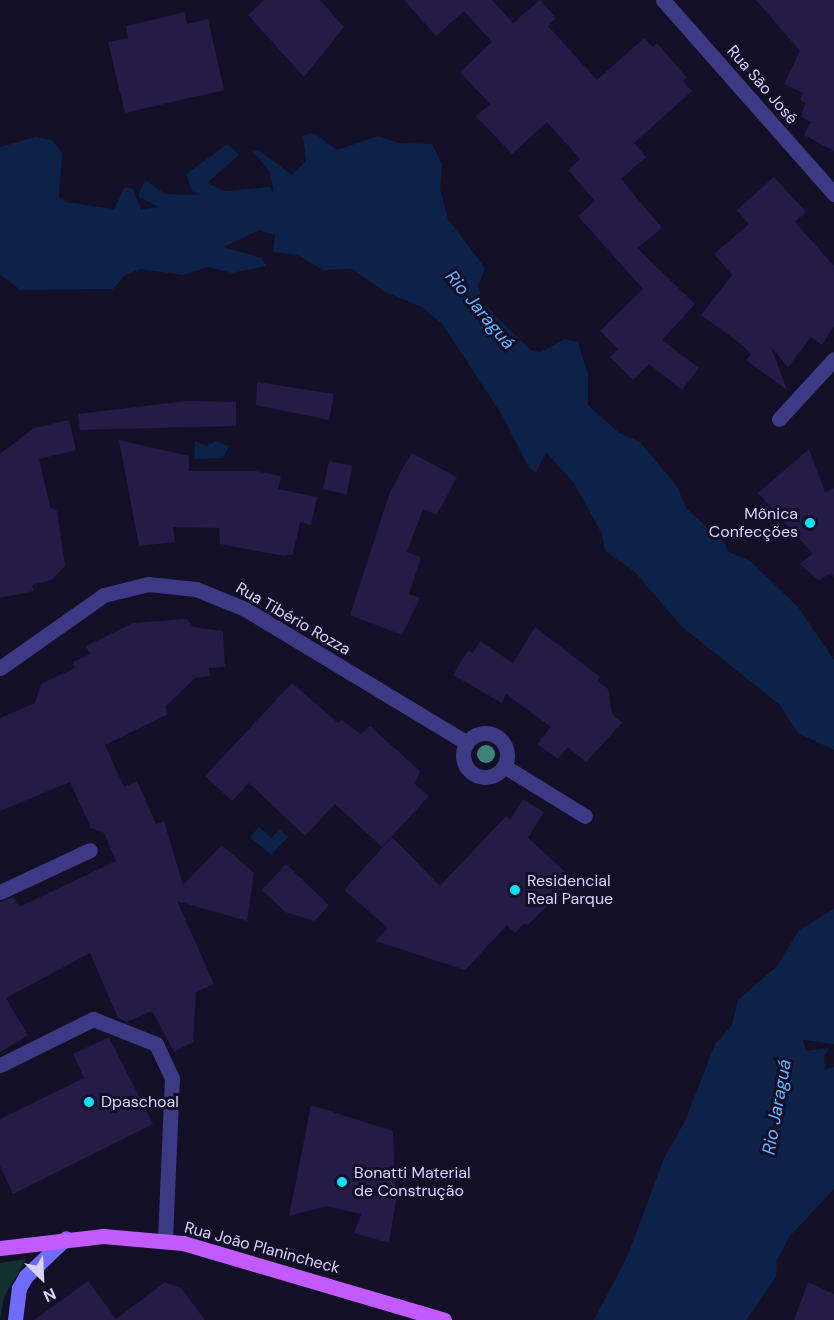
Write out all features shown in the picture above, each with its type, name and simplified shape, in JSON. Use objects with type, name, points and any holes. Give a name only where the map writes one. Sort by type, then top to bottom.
[{"type":"main road","name":"Rua João Planincheck","points":[[0,1248],[66,1238],[165,1242],[242,1259],[444,1320]]},
{"type":"main road","points":[[15,1320],[19,1288],[26,1276],[66,1238]]},
{"type":"street","name":"Rua São José","points":[[663,0],[834,194]]},
{"type":"street","points":[[779,419],[834,359]]},
{"type":"street","name":"Rua Tibério Rozza","points":[[0,668],[104,595],[148,584],[196,589],[245,609],[467,743]]},
{"type":"street","points":[[480,734],[496,736],[507,750],[504,766],[491,777],[474,774],[464,760],[467,743],[480,734]]},
{"type":"street","points":[[504,766],[585,816]]},
{"type":"street","points":[[0,892],[90,850]]},
{"type":"street","points":[[0,1065],[93,1019],[156,1044],[172,1078],[165,1242]]},
{"type":"green space","points":[[26,1259],[4,1297],[0,1320],[0,1263]]},
{"type":"water","name":"Rio Jaraguá","points":[[314,133],[337,150],[378,136],[398,143],[432,144],[442,164],[440,189],[448,219],[485,268],[478,286],[483,303],[532,351],[541,352],[565,339],[578,342],[588,374],[588,405],[619,433],[640,442],[677,486],[686,508],[726,545],[727,551],[750,561],[798,607],[834,660],[834,750],[798,733],[780,705],[681,626],[634,571],[605,551],[602,534],[574,483],[546,452],[536,473],[529,468],[502,415],[442,324],[422,307],[383,291],[353,269],[323,270],[298,255],[273,252],[275,235],[260,230],[223,247],[262,258],[266,266],[232,273],[208,267],[183,275],[140,269],[124,276],[113,289],[20,290],[0,274],[0,147],[36,137],[52,140],[62,153],[59,196],[65,202],[114,209],[125,187],[133,189],[141,210],[158,207],[138,196],[145,180],[165,194],[200,195],[192,191],[186,174],[228,144],[239,155],[207,183],[225,191],[270,187],[274,193],[270,172],[253,152],[258,150],[292,175],[306,161],[303,135]]},
{"type":"water","points":[[195,441],[207,446],[216,441],[229,446],[223,458],[194,459]]},
{"type":"water","points":[[259,827],[271,838],[280,829],[288,837],[271,855],[250,837]]},
{"type":"water","name":"Rio Jaraguá","points":[[834,909],[834,1044],[803,1040],[806,1051],[829,1048],[824,1056],[825,1069],[834,1067],[834,1189],[789,1237],[777,1260],[776,1277],[746,1320],[594,1320],[628,1255],[664,1158],[685,1121],[715,1044],[732,1025],[738,1000],[777,966],[799,930]]},
{"type":"building","points":[[264,0],[320,0],[344,27],[304,77],[248,15]]},
{"type":"building","points":[[404,0],[492,0],[513,23],[540,0],[556,18],[548,26],[597,80],[644,38],[653,47],[657,43],[687,78],[683,81],[692,91],[634,143],[646,157],[621,179],[662,228],[637,248],[695,304],[662,340],[699,368],[682,390],[649,364],[633,380],[610,357],[618,349],[600,331],[643,289],[578,216],[595,201],[568,170],[580,159],[547,122],[512,154],[476,116],[490,104],[460,72],[492,42],[464,11],[436,36]]},
{"type":"building","points":[[756,0],[834,0],[834,151],[804,135],[811,122],[800,116],[806,103],[800,100],[803,93],[784,84],[800,51]]},
{"type":"building","points":[[185,12],[187,24],[208,19],[224,90],[125,113],[108,42],[128,38],[126,26]]},
{"type":"building","points":[[774,177],[806,212],[795,222],[834,266],[834,326],[822,345],[811,337],[788,367],[771,347],[787,390],[746,360],[751,354],[741,344],[701,315],[732,275],[714,254],[749,224],[737,210]]},
{"type":"building","points":[[257,382],[334,394],[329,420],[256,405]]},
{"type":"building","points":[[186,401],[236,402],[236,426],[80,430],[78,414]]},
{"type":"building","points":[[69,420],[76,450],[39,459],[50,507],[57,511],[65,566],[52,580],[32,585],[34,591],[0,598],[0,454],[34,428]]},
{"type":"building","points":[[119,440],[189,456],[189,471],[255,471],[281,476],[278,489],[317,497],[311,525],[300,522],[293,554],[284,556],[220,544],[219,528],[173,527],[175,542],[139,546]]},
{"type":"building","name":"Mônica Confecções","points":[[809,449],[825,492],[834,488],[834,577],[831,573],[819,580],[799,564],[813,554],[758,493]]},
{"type":"building","points":[[411,453],[457,477],[437,515],[423,509],[407,552],[421,557],[409,594],[420,598],[402,635],[350,615],[390,492]]},
{"type":"building","points":[[329,461],[352,466],[346,494],[323,489]]},
{"type":"building","points":[[187,619],[193,627],[223,631],[225,667],[209,668],[210,676],[195,678],[165,707],[168,714],[105,745],[124,787],[137,781],[156,824],[164,821],[183,885],[222,845],[254,873],[247,921],[177,901],[214,984],[196,992],[193,1042],[174,1052],[152,1011],[127,1022],[118,1018],[90,953],[6,998],[28,1035],[0,1052],[0,902],[13,897],[19,907],[116,861],[104,833],[91,828],[70,782],[0,811],[0,718],[35,703],[41,684],[75,668],[73,662],[90,654],[86,646],[133,623]]},
{"type":"building","points":[[535,627],[600,677],[597,681],[608,689],[612,714],[622,723],[586,762],[568,747],[558,759],[537,744],[551,727],[506,694],[502,703],[453,675],[468,650],[473,653],[480,641],[513,663]]},
{"type":"building","points":[[292,683],[338,723],[342,720],[361,734],[370,726],[420,771],[415,784],[429,796],[382,847],[335,804],[305,836],[249,783],[232,801],[205,776]]},
{"type":"building","name":"Residencial Real Parque","points":[[523,799],[544,812],[528,838],[573,879],[528,925],[524,923],[515,933],[507,925],[465,970],[375,941],[388,928],[344,890],[392,837],[440,886],[506,816],[510,820]]},
{"type":"building","points":[[286,864],[329,905],[315,921],[285,912],[262,890]]},
{"type":"building","name":"Dpaschoal","points":[[109,1037],[153,1124],[13,1194],[0,1166],[0,1119],[84,1078],[73,1054]]},
{"type":"building","points":[[311,1105],[393,1131],[396,1201],[389,1243],[354,1233],[361,1214],[326,1206],[289,1216]]},
{"type":"building","points":[[88,1281],[116,1319],[165,1282],[181,1288],[205,1320],[34,1320]]},
{"type":"building","points":[[808,1282],[834,1294],[834,1320],[794,1320]]},
{"type":"place","name":"Mônica Confecções","points":[[810,523]]},
{"type":"place","name":"Residencial Real Parque","points":[[515,890]]},
{"type":"place","name":"Dpaschoal","points":[[89,1102]]},
{"type":"place","name":"Bonatti Material de Construção","points":[[342,1182]]}]
